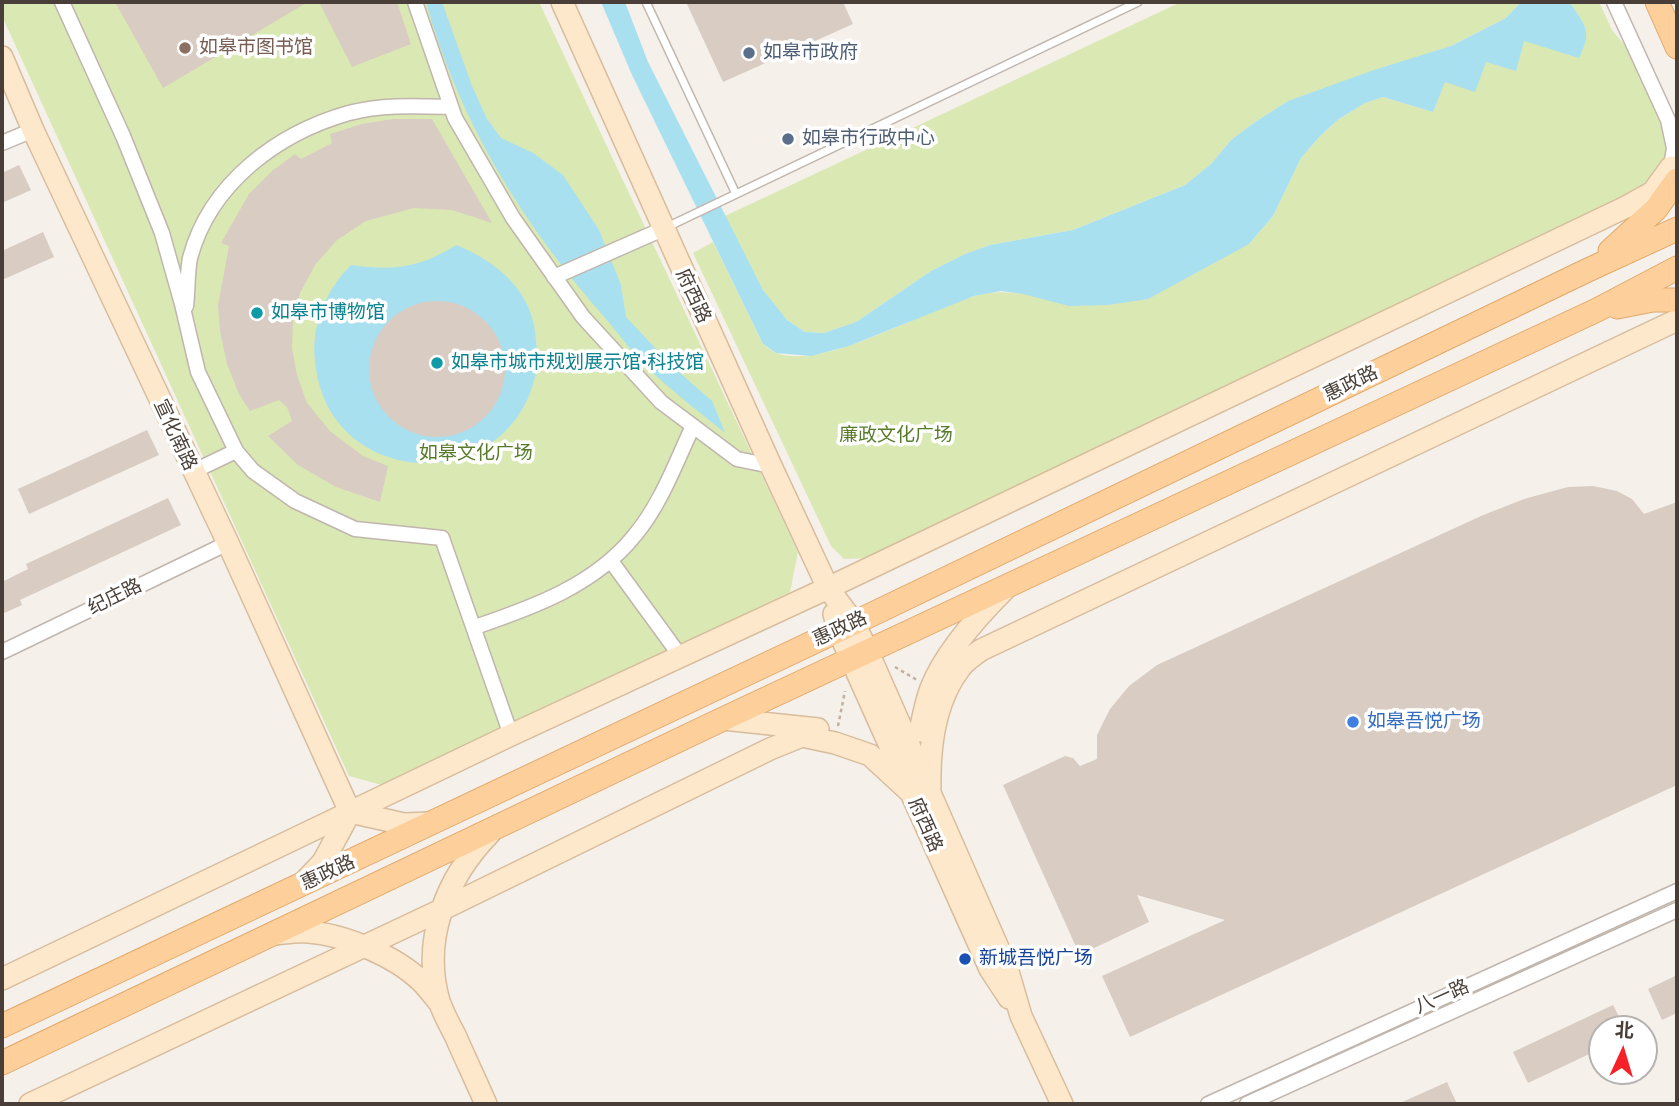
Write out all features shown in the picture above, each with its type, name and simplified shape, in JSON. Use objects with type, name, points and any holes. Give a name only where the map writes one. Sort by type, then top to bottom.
[{"type":"main road","name":"府西路","points":[[562,2],[907,765],[930,797],[1007,968],[1021,1016]]},
{"type":"main road","points":[[1657,2],[1677,47]]},
{"type":"main road","name":"宣化南路","points":[[2,57],[33,130],[192,472],[228,543],[350,812]]},
{"type":"main road","points":[[1587,270],[1656,209],[1674,174]]},
{"type":"main road","points":[[2,979],[1626,207],[1653,192],[1674,174]]},
{"type":"main road","name":"惠政路","points":[[2,1026],[846,627],[1677,229]]},
{"type":"main road","points":[[1646,244],[1669,272]]},
{"type":"main road","name":"惠政路","points":[[2,1063],[723,719],[1597,310],[1669,272]]},
{"type":"main road","points":[[1597,310],[1653,300],[1677,300]]},
{"type":"main road","points":[[930,797],[933,730],[945,696],[960,667],[981,650],[1677,320]]},
{"type":"main road","points":[[723,719],[809,727],[836,733],[907,765],[931,688],[979,615],[1005,589]]},
{"type":"main road","points":[[30,1104],[802,736],[835,743],[870,755],[909,791]]},
{"type":"main road","name":"府西路","points":[[907,765],[909,791],[990,969],[1021,1016],[1062,1104]]},
{"type":"main road","points":[[350,812],[404,824],[435,822]]},
{"type":"main road","points":[[298,887],[323,862],[350,812]]},
{"type":"main road","points":[[486,1104],[440,1003],[434,977],[432,948],[441,910],[454,880],[471,852],[494,829]]},
{"type":"main road","points":[[270,934],[306,931],[334,936],[362,946],[401,966],[421,981],[440,1003]]},
{"type":"street","points":[[62,2],[123,136],[162,233],[198,372],[236,451],[253,471],[295,501],[355,529],[442,538],[511,735]]},
{"type":"street","points":[[415,2],[455,118],[513,218],[583,317],[661,402],[737,459],[771,466]]},
{"type":"street","points":[[1614,2],[1668,120],[1674,148],[1674,174]]},
{"type":"street","points":[[185,318],[190,259],[204,225],[223,191],[256,158],[294,134],[351,113],[407,105],[451,107]]},
{"type":"street","points":[[2,144],[33,130]]},
{"type":"street","points":[[554,277],[663,229]]},
{"type":"street","points":[[475,627],[530,609],[579,584],[611,561],[636,534],[663,490],[693,426]]},
{"type":"street","points":[[192,472],[236,451]]},
{"type":"street","name":"纪庄路","points":[[2,652],[228,543]]},
{"type":"street","points":[[611,561],[681,656]]},
{"type":"street","name":"八一路","points":[[1208,1104],[1677,891]]},
{"type":"street","name":"八一路","points":[[1247,1104],[1677,910]]},
{"type":"lane","points":[[646,2],[736,194]]},
{"type":"lane","points":[[663,229],[1138,2]]},
{"type":"path","points":[[836,733],[859,656],[931,688]]},
{"type":"green space","name":"如皋文化广场","points":[[2,2],[539,2],[798,552],[790,592],[382,785],[349,776],[2,16]]},
{"type":"green space","points":[[1181,2],[1521,2],[1506,18],[1451,46],[1288,101],[1231,140],[1211,164],[1185,185],[1073,230],[990,245],[965,254],[931,271],[856,322],[824,333],[805,332],[787,320],[763,290],[725,216]]},
{"type":"green space","name":"廉政文化广场","points":[[1570,2],[1599,2],[1612,30],[1627,48],[1669,134],[1670,158],[1651,185],[874,558],[844,559],[831,546],[693,253],[713,242],[763,344],[776,353],[796,356],[820,354],[847,346],[981,294],[1023,294],[1249,244],[1273,216],[1301,158],[1339,119],[1365,103],[1383,97],[1433,112],[1444,82],[1523,41],[1586,29]]},
{"type":"water","points":[[426,2],[442,2],[472,86],[487,119],[501,138],[533,153],[563,175],[599,230],[621,285],[626,317],[672,366],[712,401],[725,433],[642,362],[548,247],[498,171],[476,131],[440,46]]},
{"type":"water","points":[[601,2],[625,2],[648,62],[763,290],[787,320],[805,332],[824,333],[856,322],[931,271],[965,254],[990,245],[1073,230],[1185,185],[1211,164],[1231,140],[1288,101],[1451,46],[1506,18],[1521,2],[1570,2],[1583,23],[1586,41],[1579,58],[1524,41],[1516,71],[1486,62],[1475,92],[1445,82],[1433,112],[1383,97],[1365,103],[1339,119],[1301,158],[1273,216],[1249,244],[1148,299],[1108,305],[1069,306],[1001,291],[974,296],[849,346],[811,356],[776,353],[763,344],[632,75]]},
{"type":"water","points":[[456,245],[486,260],[511,281],[521,294],[534,324],[537,367],[522,410],[495,440],[461,458],[423,463],[385,456],[352,436],[327,405],[314,348],[322,309],[334,285],[351,265],[380,268],[406,266],[430,259]]},
{"type":"building","name":"如皋市图书馆","points":[[115,2],[308,2],[163,88]]},
{"type":"building","name":"如皋市图书馆","points":[[319,2],[397,2],[411,44],[352,67]]},
{"type":"building","name":"如皋市政府","points":[[686,2],[843,2],[853,24],[723,82]]},
{"type":"building","name":"如皋市博物馆","points":[[393,119],[432,119],[492,223],[452,210],[414,208],[366,221],[337,240],[315,265],[300,293],[293,320],[292,348],[297,375],[307,403],[330,431],[363,456],[388,466],[380,502],[336,487],[298,465],[268,436],[292,421],[287,407],[279,400],[250,411],[239,394],[227,364],[218,305],[229,246],[221,243],[249,194],[272,171],[295,154],[301,159],[332,143],[330,134],[362,124]]},
{"type":"building","points":[[19,165],[31,190],[2,203],[2,173]]},
{"type":"building","points":[[43,232],[54,257],[2,280],[2,251]]},
{"type":"building","name":"如皋市城市规划展示馆·科技馆","points":[[437,301],[463,306],[485,321],[500,343],[505,369],[500,395],[485,417],[463,432],[437,437],[411,432],[389,417],[374,395],[369,369],[374,343],[389,321],[411,306]]},
{"type":"building","points":[[147,430],[159,455],[29,514],[18,489]]},
{"type":"building","name":"如皋吾悦广场","points":[[1593,486],[1617,491],[1632,499],[1644,514],[1677,502],[1677,785],[1130,1037],[1102,976],[1225,920],[1137,895],[1149,922],[1088,951],[1077,949],[1003,785],[1065,756],[1073,758],[1080,766],[1097,759],[1097,735],[1110,709],[1129,686],[1157,665],[1481,516],[1524,499],[1568,487]]},
{"type":"building","points":[[168,498],[181,525],[20,600],[22,605],[2,614],[2,582],[28,569],[26,564]]},
{"type":"building","points":[[1677,975],[1677,1013],[1662,1020],[1648,989]]},
{"type":"building","points":[[1613,1005],[1618,1015],[1592,1015]]},
{"type":"building","points":[[1588,1017],[1588,1055],[1528,1083],[1513,1052]]},
{"type":"building","points":[[1447,1082],[1457,1104],[1398,1104]]},
{"type":"place","name":"如皋市图书馆","points":[[185,48]]},
{"type":"place","name":"如皋市政府","points":[[749,53]]},
{"type":"place","name":"如皋市行政中心","points":[[788,139]]},
{"type":"place","name":"如皋市博物馆","points":[[257,313]]},
{"type":"place","name":"如皋市城市规划展示馆·科技馆","points":[[437,363]]},
{"type":"place","name":"如皋吾悦广场","points":[[1353,722]]},
{"type":"place","name":"新城吾悦广场","points":[[965,959]]}]
